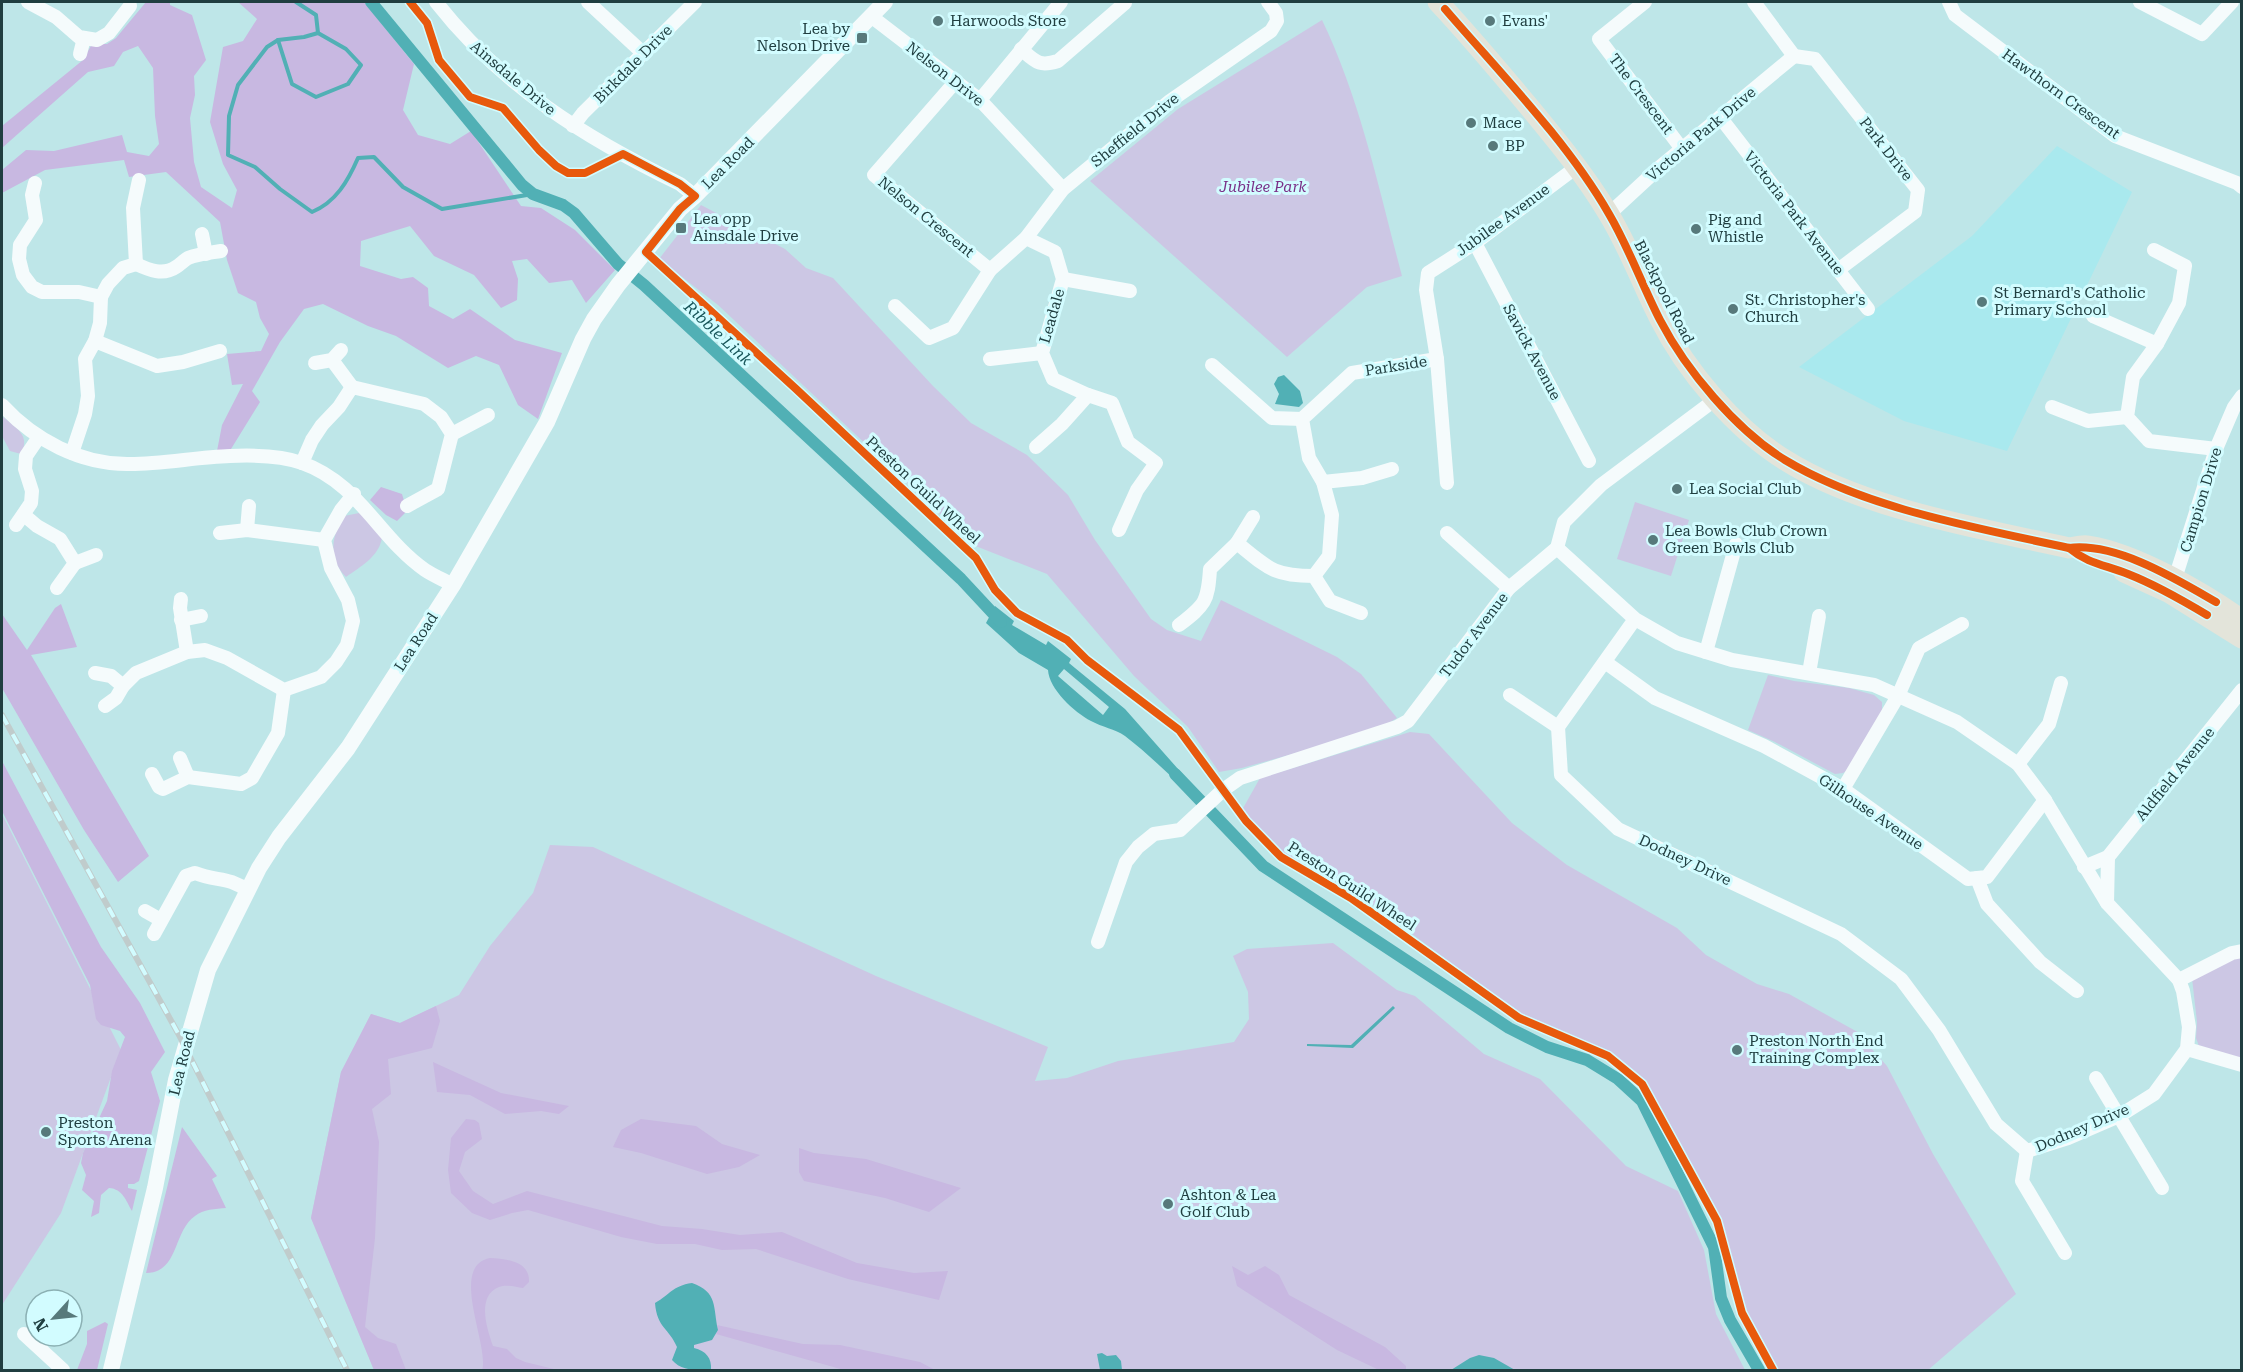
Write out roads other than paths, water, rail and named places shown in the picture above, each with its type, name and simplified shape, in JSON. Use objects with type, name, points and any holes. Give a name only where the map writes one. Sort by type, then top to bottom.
[{"type":"highway","name":"Blackpool Road","points":[[1438,2],[1578,166],[1609,214],[1661,321],[1685,362],[1716,399],[1747,430],[1784,460],[1846,491],[1916,512],[2069,548],[2082,559],[2173,586],[2216,602],[2241,620]]},
{"type":"highway","name":"Blackpool Road","points":[[2173,586],[2241,638]]},
{"type":"street","points":[[28,2],[56,17],[68,30],[84,38],[97,40],[110,33],[130,6]]},
{"type":"street","name":"Ainsdale Drive","points":[[436,2],[469,41],[526,93],[573,126],[680,184],[695,196]]},
{"type":"street","points":[[588,2],[644,54]]},
{"type":"street","name":"Birkdale Drive","points":[[573,126],[583,113],[695,2]]},
{"type":"street","name":"Lea Road","points":[[111,1371],[155,1188],[176,1080],[199,999],[208,970],[248,891],[279,837],[348,748],[453,585],[548,422],[594,319],[618,285],[680,209],[885,2]]},
{"type":"street","points":[[980,100],[1061,2]]},
{"type":"street","points":[[1021,50],[1034,61],[1045,66],[1058,61],[1125,3],[1123,2]]},
{"type":"street","name":"Sheffield Drive","points":[[895,306],[929,338],[953,328],[990,270],[1026,238],[1063,189],[1170,101],[1270,31],[1277,21],[1276,13],[1268,2]]},
{"type":"street","name":"The Crescent","points":[[1645,2],[1599,39],[1682,149]]},
{"type":"street","points":[[1754,2],[1794,56]]},
{"type":"street","points":[[2140,2],[2202,34],[2232,2]]},
{"type":"street","name":"Hawthorn Crescent","points":[[1952,8],[2115,136],[2240,182]]},
{"type":"street","name":"Nelson Drive","points":[[872,17],[980,100],[1063,189]]},
{"type":"street","points":[[80,54],[84,38]]},
{"type":"street","name":"Victoria Park Drive","points":[[1609,214],[1682,149],[1794,56]]},
{"type":"street","name":"Park Drive","points":[[1794,56],[1815,59],[1918,190],[1915,212],[1838,270]]},
{"type":"street","name":"Nelson Crescent","points":[[956,81],[874,175],[990,270]]},
{"type":"street","name":"Victoria Park Avenue","points":[[1720,117],[1868,309]]},
{"type":"street","name":"Jubilee Avenue","points":[[1428,273],[1475,243],[1578,166]]},
{"type":"street","points":[[136,264],[133,208],[140,180]]},
{"type":"street","points":[[35,183],[32,195],[36,220],[20,245],[19,259],[23,275],[32,287],[42,292],[79,292],[101,297]]},
{"type":"street","points":[[202,234],[206,254]]},
{"type":"street","name":"Leadale","points":[[1026,238],[1055,252],[1063,279],[1042,353],[1053,379],[1112,403],[1128,442],[1156,463],[1137,490],[1119,530]]},
{"type":"street","name":"Savick Avenue","points":[[1475,243],[1589,461]]},
{"type":"street","points":[[2127,417],[2133,377],[2157,344],[2179,303],[2185,266],[2154,250]]},
{"type":"street","points":[[72,453],[85,414],[88,396],[85,359],[100,323],[101,297],[108,284],[123,268],[136,264],[163,272],[197,255],[221,251]]},
{"type":"street","name":"Parkside","points":[[1428,273],[1426,290],[1437,359],[1447,483]]},
{"type":"street","name":"Leadale","points":[[1063,279],[1130,291]]},
{"type":"street","points":[[2093,316],[2157,344]]},
{"type":"street","points":[[94,341],[157,366],[183,362],[219,351]]},
{"type":"street","name":"Leadale","points":[[990,359],[1042,353]]},
{"type":"street","points":[[315,363],[336,355],[352,387]]},
{"type":"street","name":"Parkside","points":[[1302,419],[1352,373],[1437,359]]},
{"type":"street","points":[[1212,365],[1272,418],[1302,419],[1309,458],[1323,482],[1332,515],[1329,556],[1314,576]]},
{"type":"street","points":[[302,463],[312,440],[352,387]]},
{"type":"street","points":[[352,387],[424,404],[441,417],[452,434],[438,489],[407,506]]},
{"type":"street","points":[[1036,447],[1062,424],[1088,395]]},
{"type":"street","points":[[1716,399],[1601,485],[1564,522],[1557,548],[1635,619],[1677,643],[1732,660],[1874,685],[1957,722],[2018,764],[2045,800],[2107,903],[2179,980],[2189,1027],[2187,1049],[2241,1065]]},
{"type":"street","name":"Campion Drive","points":[[2173,586],[2216,449],[2239,404]]},
{"type":"street","points":[[2,405],[18,422],[39,437],[72,453],[96,461],[128,464],[248,456],[302,463],[330,476],[354,494],[399,545],[425,570],[453,585]]},
{"type":"street","points":[[2052,407],[2088,421],[2127,417]]},
{"type":"street","points":[[452,434],[488,415]]},
{"type":"street","points":[[2127,417],[2149,441],[2216,449]]},
{"type":"street","points":[[39,437],[26,456],[25,469],[32,490],[31,503],[20,520],[37,526],[60,539],[75,563]]},
{"type":"street","points":[[1323,482],[1362,478],[1392,469]]},
{"type":"street","points":[[105,706],[116,698],[123,686],[136,674],[187,652],[205,650],[227,658],[284,690],[321,677],[336,662],[347,645],[352,621],[348,600],[331,568],[324,540],[341,510],[354,494]]},
{"type":"street","points":[[247,530],[249,506]]},
{"type":"street","points":[[1179,625],[1192,615],[1208,596],[1210,569],[1237,543],[1253,517]]},
{"type":"street","points":[[220,533],[247,530],[324,540]]},
{"type":"street","points":[[1447,533],[1509,588]]},
{"type":"street","points":[[1237,543],[1270,570],[1292,576],[1314,576]]},
{"type":"street","points":[[1706,652],[1736,544]]},
{"type":"street","name":"Tudor Avenue","points":[[1098,942],[1126,862],[1138,847],[1154,834],[1180,830],[1240,778],[1397,727],[1408,721],[1509,588],[1557,548]]},
{"type":"street","points":[[57,588],[75,563],[96,555]]},
{"type":"street","points":[[1314,576],[1330,600],[1361,613]]},
{"type":"street","points":[[181,599],[181,620],[187,652]]},
{"type":"street","points":[[181,620],[201,616]]},
{"type":"street","points":[[1809,673],[1819,616]]},
{"type":"street","points":[[1510,695],[1558,727],[1635,619]]},
{"type":"street","points":[[1843,789],[1898,696],[1919,648],[1962,624]]},
{"type":"street","name":"Gilhouse Avenue","points":[[1605,663],[1655,698],[1764,746],[1843,789],[1968,879],[1977,878]]},
{"type":"street","points":[[95,673],[111,676],[123,686]]},
{"type":"street","points":[[2018,764],[2049,724],[2061,683]]},
{"type":"street","points":[[152,774],[159,787],[163,789],[188,777],[241,784],[252,778],[278,733],[284,690]]},
{"type":"street","name":"Aldfield Avenue","points":[[2084,867],[2108,857],[2241,690]]},
{"type":"street","name":"Dodney Drive","points":[[1558,727],[1561,775],[1618,828],[1841,934],[1901,979],[1939,1030],[1996,1124],[2027,1152],[2068,1138],[2119,1116],[2154,1094],[2187,1049]]},
{"type":"street","points":[[180,758],[188,777]]},
{"type":"street","points":[[2045,800],[1987,877],[1977,878],[1987,904],[2040,962],[2078,991]]},
{"type":"street","points":[[2107,903],[2108,857]]},
{"type":"street","points":[[154,934],[186,876],[195,873],[211,880],[225,878],[248,891]]},
{"type":"street","points":[[145,911],[161,920]]},
{"type":"street","points":[[2179,980],[2232,952],[2241,951]]},
{"type":"street","points":[[2096,1078],[2162,1188]]},
{"type":"street","points":[[2027,1152],[2022,1181],[2065,1253]]},
{"type":"street","points":[[39,1348],[63,1371]]},
{"type":"waterway","points":[[278,40],[318,33],[316,15],[296,2]]},
{"type":"waterway","name":"Ribble Link","points":[[371,2],[522,185],[533,194],[563,205],[574,213],[618,264],[644,285],[961,579],[1001,622]]},
{"type":"waterway","points":[[318,33],[346,49],[361,65],[348,84],[316,97],[292,84],[278,40],[267,47],[238,85],[229,116],[228,155],[255,167],[312,212],[328,203],[340,190],[358,158],[374,157],[403,187],[442,209],[533,194]]},
{"type":"waterway","name":"Ribble Link","points":[[1175,774],[1263,866],[1509,1028],[1547,1047],[1587,1060],[1618,1079],[1642,1101],[1714,1247],[1721,1298],[1730,1320],[1759,1370]]},
{"type":"railway","points":[[2,715],[179,1035],[347,1370]]},
{"type":"place","name":"Harwoods Store","points":[[938,21]]},
{"type":"place","name":"Evans'","points":[[1490,21]]},
{"type":"place","name":"Lea by Nelson Drive","points":[[862,38]]},
{"type":"place","name":"Mace","points":[[1471,123]]},
{"type":"place","name":"BP","points":[[1493,146]]},
{"type":"place","name":"Lea opp Ainsdale Drive","points":[[681,228]]},
{"type":"place","name":"Pig and Whistle","points":[[1696,229]]},
{"type":"place","name":"St Bernard's Catholic Primary School","points":[[1982,302]]},
{"type":"place","name":"St. Christopher's Church","points":[[1733,309]]},
{"type":"place","name":"Lea Social Club","points":[[1677,489]]},
{"type":"place","name":"Lea Bowls Club Crown Green Bowls Club","points":[[1653,540]]},
{"type":"place","name":"Preston North End Training Complex","points":[[1737,1050]]},
{"type":"place","name":"Preston Sports Arena","points":[[46,1132]]},
{"type":"place","name":"Ashton & Lea Golf Club","points":[[1168,1204]]},
{"type":"park label","name":"Jubilee Park","points":[[1263,187]]}]
